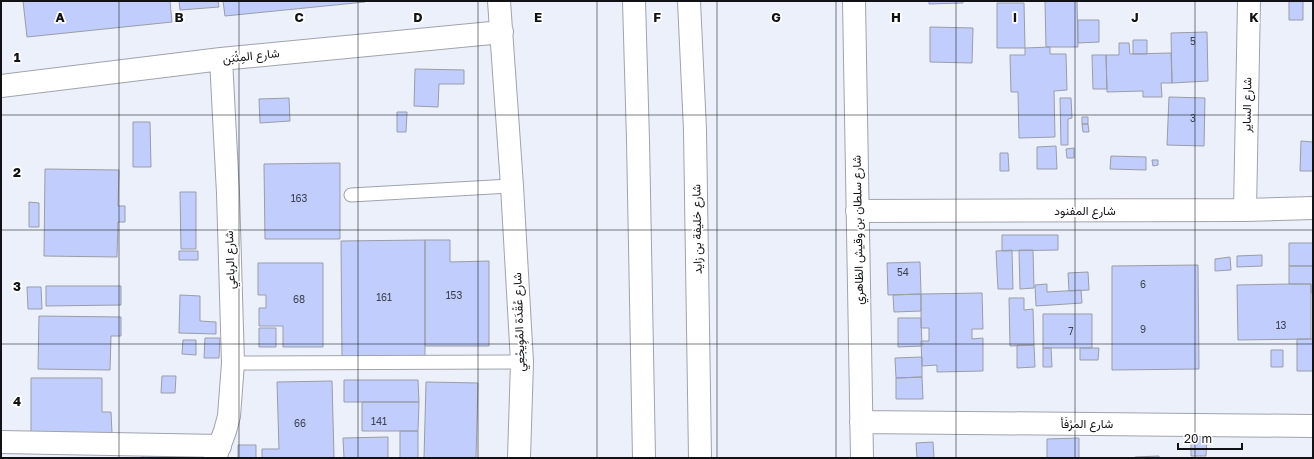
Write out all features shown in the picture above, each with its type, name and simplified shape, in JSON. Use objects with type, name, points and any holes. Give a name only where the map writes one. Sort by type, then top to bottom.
[{"type":"main road","name":"شارع عُقْدَة المُوِيجْعِي","points":[[499,1],[512,186],[522,362],[519,458]]},
{"type":"main road","points":[[634,1],[644,458]]},
{"type":"main road","name":"شارع خليفة بن زايد","points":[[689,1],[695,130],[700,458]]},
{"type":"main road","name":"شارع سلطان بن وقيش الظاهري","points":[[854,1],[862,458]]},
{"type":"main road","name":"شارع الساير","points":[[1245,210],[1249,1]]},
{"type":"main road","name":"شارع المِثْبَن","points":[[1,86],[221,59],[502,32]]},
{"type":"main road","name":"شارع الرباعي","points":[[217,452],[229,416],[233,363],[228,193],[221,59]]},
{"type":"main road","name":"شارع المفنود","points":[[857,211],[1245,210],[1313,208]]},
{"type":"main road","name":"شارع المرْفَأ","points":[[861,422],[1313,426]]},
{"type":"main road","points":[[1,442],[217,452]]},
{"type":"lane","points":[[351,194],[512,186]]},
{"type":"lane","points":[[233,363],[522,362]]},
{"type":"building","points":[[23,1],[170,1],[172,22],[27,37]]},
{"type":"building","points":[[179,1],[218,1],[219,7],[180,10]]},
{"type":"building","points":[[223,1],[365,1],[365,2],[225,16]]},
{"type":"building","points":[[929,1],[963,1],[963,3],[929,4]]},
{"type":"building","points":[[1045,1],[1077,1],[1078,47],[1046,47]]},
{"type":"building","points":[[1289,1],[1303,1],[1303,20],[1289,20]]},
{"type":"building","points":[[997,3],[1024,3],[1025,48],[997,48]]},
{"type":"building","points":[[1078,20],[1099,20],[1099,42],[1078,43]]},
{"type":"building","points":[[930,27],[973,28],[972,63],[930,62]]},
{"type":"building","points":[[1207,32],[1208,81],[1172,83],[1171,33]]},
{"type":"building","points":[[1133,40],[1147,40],[1147,54],[1133,54]]},
{"type":"building","points":[[1119,43],[1129,43],[1130,54],[1171,53],[1172,83],[1161,83],[1162,97],[1143,97],[1143,91],[1107,92],[1106,55],[1119,55]]},
{"type":"building","points":[[1050,47],[1050,54],[1066,54],[1067,90],[1054,91],[1055,137],[1019,138],[1018,92],[1011,92],[1010,55],[1025,55],[1025,48]]},
{"type":"building","points":[[1092,55],[1106,55],[1107,89],[1093,89]]},
{"type":"building","points":[[415,69],[464,70],[464,84],[439,84],[438,107],[414,106]]},
{"type":"building","points":[[1169,97],[1205,98],[1204,146],[1167,145]]},
{"type":"building","points":[[289,98],[290,121],[260,123],[259,99]]},
{"type":"building","points":[[1060,98],[1071,98],[1072,118],[1068,119],[1068,145],[1061,145]]},
{"type":"building","points":[[397,112],[407,112],[406,132],[397,132]]},
{"type":"building","points":[[1082,117],[1088,117],[1088,124],[1082,124]]},
{"type":"building","points":[[133,122],[150,122],[151,167],[133,167]]},
{"type":"building","points":[[1082,124],[1088,124],[1089,132],[1083,132]]},
{"type":"building","points":[[1301,141],[1313,142],[1313,171],[1300,171]]},
{"type":"building","points":[[1056,146],[1057,169],[1037,169],[1037,147]]},
{"type":"building","points":[[1074,148],[1074,158],[1067,158],[1066,149]]},
{"type":"building","points":[[1000,153],[1008,153],[1009,171],[1000,171]]},
{"type":"building","points":[[1111,156],[1146,157],[1146,170],[1110,169]]},
{"type":"building","points":[[1152,160],[1158,160],[1158,165],[1153,166]]},
{"type":"building","points":[[340,163],[340,239],[265,239],[264,164]]},
{"type":"building","points":[[45,169],[119,170],[118,206],[125,206],[125,222],[118,222],[117,257],[44,256]]},
{"type":"building","points":[[180,192],[196,192],[196,249],[181,249]]},
{"type":"building","points":[[29,202],[39,203],[39,227],[29,227]]},
{"type":"building","points":[[1002,235],[1058,235],[1058,250],[1002,251]]},
{"type":"building","points":[[425,240],[425,357],[342,358],[341,241]]},
{"type":"building","points":[[425,240],[450,240],[450,262],[489,261],[489,346],[425,346]]},
{"type":"building","points":[[1289,243],[1313,243],[1313,266],[1289,266]]},
{"type":"building","points":[[1012,250],[1013,289],[998,289],[996,251]]},
{"type":"building","points":[[1019,250],[1033,250],[1034,288],[1020,289]]},
{"type":"building","points":[[179,251],[198,251],[198,260],[179,260]]},
{"type":"building","points":[[1262,255],[1262,266],[1237,267],[1237,256]]},
{"type":"building","points":[[1230,257],[1231,270],[1215,271],[1215,259]]},
{"type":"building","points":[[920,262],[921,294],[888,295],[887,263]]},
{"type":"building","points":[[258,263],[323,263],[323,347],[283,347],[283,326],[259,326],[259,308],[266,308],[266,295],[258,295]]},
{"type":"building","points":[[1198,265],[1199,369],[1112,370],[1112,266]]},
{"type":"building","points":[[1289,266],[1313,266],[1313,293],[1311,293],[1311,284],[1289,284]]},
{"type":"building","points":[[1088,272],[1089,290],[1069,291],[1068,273]]},
{"type":"building","points":[[1047,284],[1047,292],[1081,290],[1082,303],[1036,306],[1035,285]]},
{"type":"building","points":[[1311,284],[1311,339],[1238,340],[1237,285]]},
{"type":"building","points":[[46,286],[121,286],[121,305],[46,306]]},
{"type":"building","points":[[27,287],[41,287],[42,309],[28,309]]},
{"type":"building","points":[[982,293],[983,329],[972,329],[972,339],[983,338],[983,371],[937,372],[937,365],[922,366],[921,341],[929,341],[929,328],[921,328],[921,294]]},
{"type":"building","points":[[921,294],[921,311],[894,312],[893,295]]},
{"type":"building","points":[[180,295],[200,296],[200,321],[216,322],[216,334],[179,333]]},
{"type":"building","points":[[1009,298],[1024,298],[1024,310],[1033,309],[1034,345],[1010,346]]},
{"type":"building","points":[[1043,314],[1092,314],[1092,348],[1043,348]]},
{"type":"building","points":[[39,316],[121,317],[121,336],[111,336],[110,370],[38,369]]},
{"type":"building","points":[[898,318],[921,318],[922,346],[898,347]]},
{"type":"building","points":[[259,328],[276,328],[276,347],[259,347]]},
{"type":"building","points":[[205,338],[220,338],[219,358],[204,358]]},
{"type":"building","points":[[1297,339],[1313,339],[1313,371],[1297,371]]},
{"type":"building","points":[[183,340],[196,340],[196,355],[182,354]]},
{"type":"building","points":[[1017,345],[1034,345],[1035,367],[1017,368]]},
{"type":"building","points":[[1043,348],[1051,348],[1052,367],[1043,367]]},
{"type":"building","points":[[1080,348],[1099,348],[1098,360],[1080,360]]},
{"type":"building","points":[[1271,350],[1283,350],[1283,367],[1271,367]]},
{"type":"building","points":[[922,357],[922,377],[896,378],[895,358]]},
{"type":"building","points":[[162,376],[176,376],[175,393],[161,393]]},
{"type":"building","points":[[922,377],[923,399],[896,399],[896,378]]},
{"type":"building","points":[[31,378],[102,378],[102,412],[111,412],[112,433],[31,433]]},
{"type":"building","points":[[344,380],[418,380],[419,402],[344,402]]},
{"type":"building","points":[[332,381],[334,458],[262,458],[262,449],[279,449],[277,382]]},
{"type":"building","points":[[426,382],[478,383],[476,458],[424,458]]},
{"type":"building","points":[[362,402],[419,402],[418,431],[362,431]]},
{"type":"building","points":[[400,431],[418,431],[418,458],[400,458]]},
{"type":"building","points":[[1191,436],[1207,436],[1206,456],[1191,456]]},
{"type":"building","points":[[388,437],[388,458],[344,458],[343,438]]},
{"type":"building","points":[[1079,438],[1079,458],[1047,458],[1047,439]]},
{"type":"building","points":[[933,442],[934,458],[917,458],[916,443]]},
{"type":"building","points":[[238,445],[256,445],[256,458],[238,458]]},
{"type":"building","points":[[143,453],[169,453],[169,458],[142,458]]},
{"type":"building","points":[[1159,456],[1159,458],[1135,458],[1135,457]]}]
